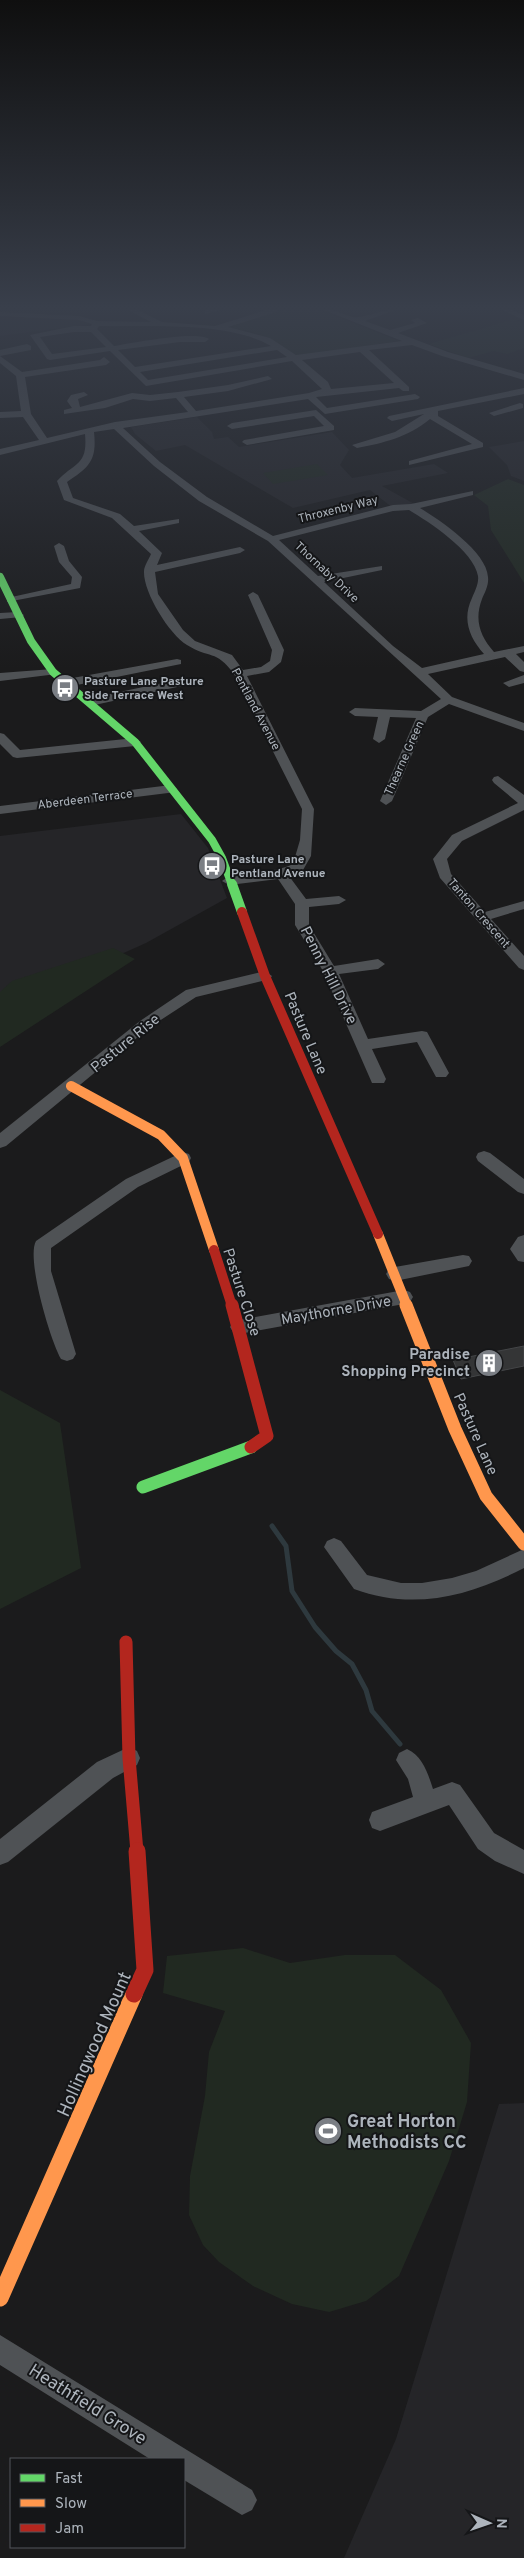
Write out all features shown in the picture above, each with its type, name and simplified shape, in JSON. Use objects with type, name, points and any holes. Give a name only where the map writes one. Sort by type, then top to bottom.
[{"type":"street","points":[[37,429],[44,440]]},
{"type":"street","points":[[0,452],[92,429]]},
{"type":"street","name":"Thornaby Drive","points":[[120,429],[157,464],[203,499],[272,539],[389,648],[420,672],[448,700],[524,727]]},
{"type":"street","points":[[247,442],[323,429]]},
{"type":"street","points":[[357,445],[402,434],[411,429]]},
{"type":"street","points":[[412,463],[480,445],[452,429]]},
{"type":"street","name":"Pentland Avenue","points":[[89,430],[92,450],[87,464],[62,481],[69,500],[116,516],[157,553],[148,570],[154,594],[179,632],[191,643],[228,658],[240,674],[308,809],[309,820],[303,860],[298,867],[280,874],[229,881]]},
{"type":"street","name":"Throxenby Way","points":[[272,539],[393,508],[411,507],[469,493]]},
{"type":"street","points":[[411,507],[465,548],[476,560],[483,574],[482,587],[475,604],[472,626],[477,640],[491,656]]},
{"type":"street","points":[[131,530],[175,521]]},
{"type":"street","points":[[11,600],[76,586],[77,577],[64,562],[59,546]]},
{"type":"street","points":[[148,570],[240,550]]},
{"type":"street","points":[[315,580],[378,568]]},
{"type":"street","name":"Pasture Lane","points":[[0,577],[31,641],[53,672],[134,742],[212,840],[222,858],[265,976],[404,1297],[456,1429],[486,1496],[524,1544]]},
{"type":"street","points":[[240,604],[255,599],[278,650],[275,662],[265,670],[240,674]]},
{"type":"street","points":[[0,616],[18,615]]},
{"type":"street","points":[[420,672],[524,649]]},
{"type":"street","points":[[508,652],[524,669]]},
{"type":"street","points":[[67,683],[177,662]]},
{"type":"street","points":[[0,677],[53,672]]},
{"type":"street","points":[[509,683],[524,679]]},
{"type":"street","points":[[90,702],[187,682]]},
{"type":"street","name":"Thearne Green","points":[[386,801],[423,715],[448,700]]},
{"type":"street","points":[[355,712],[423,715]]},
{"type":"street","points":[[379,739],[385,714]]},
{"type":"street","points":[[0,737],[17,754],[134,742]]},
{"type":"street","points":[[498,780],[524,800]]},
{"type":"street","name":"Aberdeen Terrace","points":[[0,810],[171,788]]},
{"type":"street","name":"Tanton Crescent","points":[[524,805],[457,838],[440,859],[445,875],[524,964]]},
{"type":"street","name":"Penny Hill Drive","points":[[280,874],[302,904],[302,925],[330,971],[378,1078]]},
{"type":"street","points":[[302,904],[339,900]]},
{"type":"street","points":[[482,917],[524,905]]},
{"type":"street","points":[[330,971],[378,964]]},
{"type":"street","name":"Pasture Rise","points":[[0,1142],[145,1024],[191,993],[265,976]]},
{"type":"street","points":[[364,1045],[422,1036],[441,1073]]},
{"type":"street","name":"Pasture Close","points":[[71,1086],[161,1135],[183,1158],[239,1328],[267,1436],[252,1447],[143,1488]]},
{"type":"street","points":[[484,1157],[524,1188]]},
{"type":"street","points":[[67,1354],[42,1272],[42,1245],[132,1184],[183,1158]]},
{"type":"street","points":[[524,1240],[519,1249],[524,1256]]},
{"type":"street","points":[[394,1274],[463,1260]]},
{"type":"street","name":"Maythorne Drive","points":[[239,1328],[404,1297]]},
{"type":"street","points":[[334,1547],[361,1582],[405,1592],[457,1587],[494,1573],[524,1558]]},
{"type":"street","name":"Hollingwood Mount","points":[[0,2298],[145,1970],[129,1758],[126,1642]]},
{"type":"street","points":[[0,1854],[105,1770],[129,1758]]},
{"type":"street","points":[[407,1760],[417,1774],[426,1802]]},
{"type":"street","points":[[380,1820],[452,1794],[460,1800],[476,1829],[489,1846],[524,1862]]},
{"type":"street","name":"Heathfield Grove","points":[[0,2349],[174,2458]]},
{"type":"street","points":[[185,2465],[242,2500]]},
{"type":"shaded area","points":[[132,429],[209,429],[214,439],[228,437],[239,447],[332,432],[349,450],[340,465],[352,478],[434,464],[448,473],[382,486],[418,506],[393,508],[370,490],[293,508],[185,445],[156,451],[135,434]]},
{"type":"shaded area","points":[[524,441],[524,481],[511,476],[507,465],[489,447]]},
{"type":"shaded area","points":[[317,464],[328,475],[273,484],[263,473]]},
{"type":"shaded area","points":[[508,479],[524,485],[524,583],[491,530],[488,506],[474,495]]},
{"type":"shaded area","points":[[181,814],[208,848],[227,898],[146,943],[32,994],[0,998],[0,836]]},
{"type":"shaded area","points":[[113,948],[135,959],[0,1047],[0,992],[12,981]]},
{"type":"shaded area","points":[[0,1390],[60,1423],[81,1568],[0,1609]]},
{"type":"shaded area","name":"Great Horton Methodists CC","points":[[243,1948],[290,1963],[345,1955],[395,1955],[441,1990],[471,2043],[467,2102],[449,2161],[399,2276],[366,2301],[329,2312],[292,2304],[253,2286],[219,2262],[203,2245],[189,2215],[190,2176],[205,2096],[209,2052],[225,2011],[163,1993],[167,1956]]},
{"type":"shaded area","points":[[524,2103],[524,2558],[344,2558],[396,2439],[499,2104]]},
{"type":"building","name":"Paradise Shopping Precinct","points":[[524,1346],[524,1366],[461,1379],[453,1360]]},
{"type":"waterway","points":[[272,1526],[286,1546],[292,1591],[315,1627],[336,1651],[352,1664],[366,1690],[372,1711],[400,1744]]},
{"type":"traffic: fast","points":[[0,577],[31,641],[53,672],[135,742],[212,840],[222,858],[242,912]]},
{"type":"traffic: fast","points":[[143,1487],[251,1447]]},
{"type":"traffic: slow","points":[[71,1086],[161,1135],[183,1158],[214,1250]]},
{"type":"traffic: slow","points":[[378,1234],[455,1429],[486,1496],[524,1544]]},
{"type":"traffic: slow","points":[[0,2298],[134,1994]]},
{"type":"traffic: jam","points":[[242,912],[265,976],[378,1234]]},
{"type":"traffic: jam","points":[[214,1250],[239,1327],[267,1436],[251,1447]]},
{"type":"traffic: jam","points":[[126,1642],[129,1758],[145,1952],[145,1970],[134,1994]]},
{"type":"place","name":"Pasture Lane Pasture Side Terrace West","points":[[65,688]]},
{"type":"place","name":"Pasture Lane Pentland Avenue","points":[[212,866]]},
{"type":"place","name":"Paradise Shopping Precinct","points":[[489,1363]]},
{"type":"place","name":"Great Horton Methodists CC","points":[[328,2131]]}]
